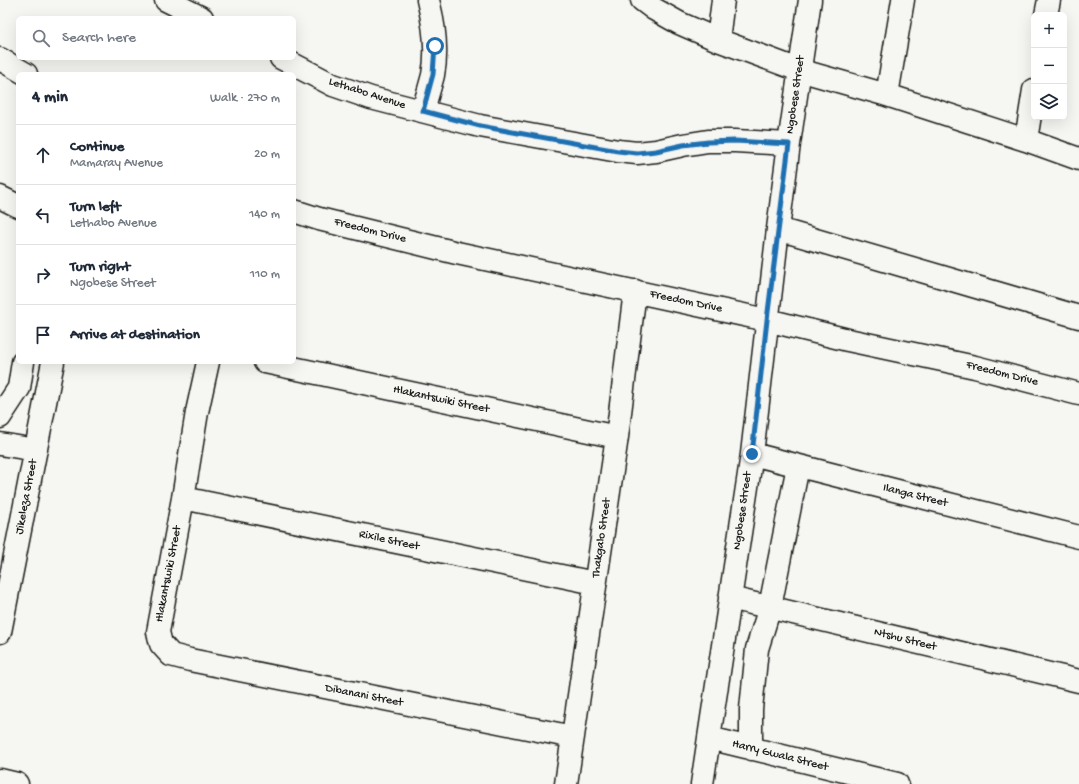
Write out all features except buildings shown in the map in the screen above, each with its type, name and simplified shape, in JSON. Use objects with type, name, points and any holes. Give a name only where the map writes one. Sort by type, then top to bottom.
[{"type":"street","points":[[166,0],[198,16]]},
{"type":"street","points":[[423,111],[433,74],[435,46],[433,22],[428,0]]},
{"type":"street","points":[[642,0],[667,16],[718,40],[800,70],[887,95],[1026,140],[1079,159]]},
{"type":"street","points":[[718,40],[723,0]]},
{"type":"street","name":"Ngobese Street","points":[[702,784],[752,454],[778,230],[810,0]]},
{"type":"street","points":[[887,95],[903,0]]},
{"type":"street","points":[[1046,12],[1048,0]]},
{"type":"street","points":[[0,59],[23,72]]},
{"type":"street","name":"Lethabo Avenue","points":[[285,60],[334,85],[371,98],[480,126],[618,151],[637,153],[708,142],[735,141],[789,144]]},
{"type":"street","points":[[1026,140],[1031,109]]},
{"type":"street","points":[[0,197],[16,205]]},
{"type":"street","name":"Freedom Drive","points":[[296,212],[319,219],[457,253],[975,367],[1079,394]]},
{"type":"street","points":[[778,230],[1079,318]]},
{"type":"street","name":"Thakgalo Street","points":[[566,784],[617,438],[635,291]]},
{"type":"street","points":[[0,417],[18,388],[23,364]]},
{"type":"street","name":"Jikeleza Street","points":[[0,632],[53,364]]},
{"type":"street","name":"Hlakantswiki Street","points":[[161,644],[158,632],[183,498],[197,412],[208,364]]},
{"type":"street","name":"Hlakantswiki Street","points":[[274,364],[617,438]]},
{"type":"street","points":[[0,444],[36,450]]},
{"type":"street","name":"Ilanga Street","points":[[752,454],[1079,537]]},
{"type":"street","points":[[751,748],[751,709],[757,649],[770,607],[798,466]]},
{"type":"street","name":"Rixile Street","points":[[183,498],[595,584]]},
{"type":"street","name":"Ntshu Street","points":[[730,598],[1079,682]]},
{"type":"street","name":"Dibanani Street","points":[[161,644],[171,655],[190,660],[573,737]]},
{"type":"street","name":"Harry Gwala Street","points":[[709,738],[897,784]]},
{"type":"street","points":[[0,780],[17,784]]},
{"type":"route","points":[[435,46],[433,74],[423,111],[480,126],[618,151],[637,153],[708,142],[735,141],[789,144],[752,454]]}]
